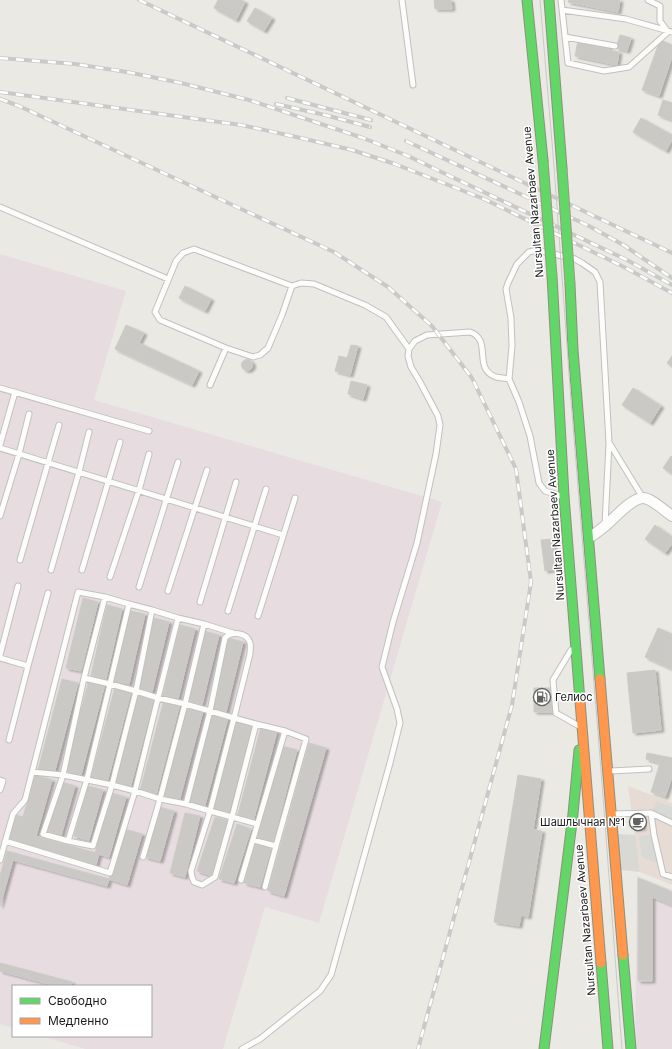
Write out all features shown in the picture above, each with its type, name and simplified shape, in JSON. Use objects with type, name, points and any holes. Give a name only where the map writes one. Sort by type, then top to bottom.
[{"type":"main road","name":"Nursultan Nazarbaev Avenue","points":[[527,0],[543,160],[552,276],[564,496],[608,1049]]},
{"type":"main road","points":[[549,0],[570,284],[573,350],[590,537],[631,1049]]},
{"type":"main road","points":[[544,1049],[574,814],[582,727]]},
{"type":"street","points":[[590,537],[636,500],[644,498],[672,516]]},
{"type":"lane","points":[[402,0],[413,85]]},
{"type":"lane","points":[[561,0],[568,63],[604,70],[629,67],[670,32]]},
{"type":"lane","points":[[648,0],[660,6],[660,21],[670,32]]},
{"type":"lane","points":[[562,10],[626,19],[670,32]]},
{"type":"lane","points":[[565,37],[615,46]]},
{"type":"lane","points":[[0,207],[168,279]]},
{"type":"lane","points":[[292,286],[268,348],[260,355],[254,357],[226,348],[160,320],[155,312],[176,261],[183,253],[194,249],[292,286],[301,283],[314,284],[365,305],[386,317],[409,349]]},
{"type":"lane","points":[[564,496],[545,490],[539,482],[530,436],[519,402],[508,379],[512,346],[511,318],[506,289],[517,264],[529,252],[537,250],[582,263],[590,268],[598,277],[601,287],[609,443],[605,526]]},
{"type":"lane","points":[[242,1049],[260,1039],[320,991],[331,975],[400,723],[397,709],[382,667],[393,622],[417,543],[436,454],[440,426],[438,416],[411,367],[408,356],[409,349],[415,341],[427,335],[470,332],[477,334],[481,340],[484,366],[489,373],[496,377],[508,379]]},
{"type":"lane","points":[[210,385],[226,348]]},
{"type":"lane","points":[[489,373],[493,368]]},
{"type":"lane","points":[[0,388],[149,431]]},
{"type":"lane","points":[[15,392],[0,447],[283,535]]},
{"type":"lane","points":[[0,516],[19,454],[29,414]]},
{"type":"lane","points":[[20,560],[49,463],[58,425]]},
{"type":"lane","points":[[51,570],[89,432]]},
{"type":"lane","points":[[82,570],[120,442]]},
{"type":"lane","points":[[609,443],[644,498]]},
{"type":"lane","points":[[110,577],[139,490],[149,454]]},
{"type":"lane","points":[[140,587],[178,462]]},
{"type":"lane","points":[[168,591],[207,470]]},
{"type":"lane","points":[[200,602],[236,482]]},
{"type":"lane","points":[[228,611],[266,489]]},
{"type":"lane","points":[[258,616],[295,498]]},
{"type":"lane","points":[[18,586],[0,656],[28,666]]},
{"type":"lane","points":[[0,860],[13,814],[25,800],[78,592],[152,610],[246,636],[250,643],[250,654],[210,811],[191,871],[194,882],[202,885],[215,877],[256,724]]},
{"type":"lane","points":[[9,740],[48,593]]},
{"type":"lane","points":[[105,598],[84,678],[63,775],[43,834],[68,841],[93,846],[112,786],[136,691],[152,610]]},
{"type":"lane","points":[[68,841],[87,780],[129,604]]},
{"type":"lane","points":[[5,841],[110,873],[135,791],[178,618]]},
{"type":"lane","points":[[143,857],[185,704],[204,624]]},
{"type":"lane","points":[[186,804],[210,711],[225,638],[234,633]]},
{"type":"lane","points":[[576,643],[553,680],[556,713],[582,727]]},
{"type":"lane","points":[[84,678],[285,731],[306,739],[265,887]]},
{"type":"lane","points":[[241,880],[285,731]]},
{"type":"lane","points":[[608,771],[649,769]]},
{"type":"lane","points":[[32,772],[63,775],[135,791],[257,824]]},
{"type":"lane","points":[[0,780],[3,781],[0,790]]},
{"type":"lane","points":[[611,814],[651,813],[672,823]]},
{"type":"lane","points":[[651,813],[654,835],[663,874],[672,877]]},
{"type":"lane","points":[[253,840],[276,846]]},
{"type":"shaded area","points":[[0,254],[126,291],[94,400],[442,502],[319,923],[265,907],[223,1049],[85,1049],[44,1037],[152,1037],[152,985],[12,985],[12,1028],[0,1024]]},
{"type":"shaded area","points":[[628,786],[672,803],[672,885],[640,872]]},
{"type":"shaded area","points":[[657,801],[672,807],[672,823],[651,813]]},
{"type":"shaded area","points":[[617,834],[635,835],[640,872],[621,870]]},
{"type":"shaded area","points":[[654,835],[661,865],[642,857],[639,836]]},
{"type":"shaded area","points":[[637,876],[672,890],[672,1049],[635,1049]]},
{"type":"building","points":[[218,0],[241,0],[245,2],[236,20],[214,8]]},
{"type":"building","points":[[434,0],[451,0],[452,9],[435,9]]},
{"type":"building","points":[[569,0],[620,0],[618,12],[568,2]]},
{"type":"building","points":[[255,8],[272,18],[264,31],[247,21]]},
{"type":"building","points":[[620,35],[631,38],[627,51],[616,48]]},
{"type":"building","points":[[578,40],[609,47],[608,50],[619,52],[617,65],[575,56]]},
{"type":"building","points":[[660,40],[672,45],[672,57],[659,96],[642,90]]},
{"type":"building","points":[[663,100],[672,103],[672,120],[658,115]]},
{"type":"building","points":[[641,118],[672,135],[672,140],[666,151],[633,132]]},
{"type":"building","points":[[185,286],[211,299],[205,311],[179,298]]},
{"type":"building","points":[[126,325],[144,333],[139,343],[199,371],[192,385],[115,349]]},
{"type":"building","points":[[351,345],[358,346],[350,375],[335,371],[339,356],[347,358]]},
{"type":"building","points":[[672,356],[672,367],[667,363]]},
{"type":"building","points":[[247,359],[251,361],[253,365],[251,369],[247,371],[243,369],[241,365],[243,361]]},
{"type":"building","points":[[351,381],[367,385],[363,399],[348,394]]},
{"type":"building","points":[[633,388],[661,406],[650,423],[622,405]]},
{"type":"building","points":[[671,456],[672,457],[672,474],[663,468]]},
{"type":"building","points":[[655,525],[672,537],[672,544],[665,553],[645,539]]},
{"type":"building","points":[[553,539],[557,569],[545,571],[541,540]]},
{"type":"building","points":[[83,598],[98,602],[81,671],[66,668]]},
{"type":"building","points":[[107,605],[122,609],[106,679],[91,675]]},
{"type":"building","points":[[130,611],[145,614],[129,684],[114,681]]},
{"type":"building","points":[[154,618],[169,622],[152,692],[137,688]]},
{"type":"building","points":[[180,625],[195,629],[178,699],[163,695]]},
{"type":"building","points":[[658,628],[672,634],[672,669],[645,657]]},
{"type":"building","points":[[204,631],[219,635],[202,705],[187,701]]},
{"type":"building","points":[[228,638],[243,642],[226,712],[212,708]]},
{"type":"building","points":[[655,670],[661,730],[633,733],[627,673]]},
{"type":"building","points":[[62,679],[78,683],[54,774],[38,770]]},
{"type":"building","points":[[89,680],[105,684],[81,775],[65,771]]},
{"type":"building","points":[[115,687],[131,692],[107,783],[91,778]]},
{"type":"building","points":[[534,688],[553,688],[553,712],[534,712]]},
{"type":"building","points":[[138,694],[154,698],[130,789],[114,785]]},
{"type":"building","points":[[164,700],[180,704],[156,795],[140,791]]},
{"type":"building","points":[[187,707],[203,711],[179,802],[163,798]]},
{"type":"building","points":[[212,714],[228,718],[204,809],[188,805]]},
{"type":"building","points":[[236,720],[252,724],[228,815],[212,811]]},
{"type":"building","points":[[261,727],[277,731],[253,822],[237,818]]},
{"type":"building","points":[[309,743],[326,748],[284,896],[268,891]]},
{"type":"building","points":[[281,746],[297,750],[273,842],[257,837]]},
{"type":"building","points":[[647,753],[672,758],[672,777],[665,797],[651,792],[660,763],[646,759]]},
{"type":"building","points":[[35,775],[52,780],[36,836],[99,854],[96,865],[9,840],[16,815],[23,817]]},
{"type":"building","points":[[518,775],[541,779],[533,830],[542,831],[528,917],[521,915],[519,926],[494,922]]},
{"type":"building","points":[[61,782],[75,786],[61,836],[47,832]]},
{"type":"building","points":[[88,786],[103,790],[89,840],[74,836]]},
{"type":"building","points":[[111,793],[126,797],[109,857],[95,853]]},
{"type":"building","points":[[159,807],[174,811],[160,861],[145,857]]},
{"type":"building","points":[[185,813],[200,816],[185,877],[170,873]]},
{"type":"building","points":[[215,817],[230,821],[212,876],[197,871]]},
{"type":"building","name":"Шашлычная №1","points":[[641,817],[643,828],[634,829],[633,818]]},
{"type":"building","points":[[237,824],[251,829],[234,883],[219,879]]},
{"type":"building","points":[[124,829],[142,834],[127,885],[109,879]]},
{"type":"building","points":[[255,844],[271,848],[260,887],[244,883]]},
{"type":"building","points":[[7,851],[109,879],[107,886],[13,860],[0,906],[0,876]]},
{"type":"building","points":[[638,878],[672,892],[672,905],[652,897],[652,981],[638,981]]},
{"type":"building","points":[[0,963],[72,982],[71,985],[52,985],[0,971]]},
{"type":"tram line","points":[[540,0],[622,1049]]},
{"type":"railway","points":[[139,0],[672,253]]},
{"type":"railway","points":[[0,58],[75,64],[127,72],[181,83],[249,100],[363,138],[408,156],[627,260],[672,285]]},
{"type":"railway","points":[[0,92],[241,125],[352,150],[395,164],[484,199],[626,268],[672,293]]},
{"type":"railway","points":[[287,98],[371,120]]},
{"type":"railway","points":[[0,99],[19,106],[334,252],[388,287],[432,326],[472,378],[516,469],[531,582],[512,705],[418,1049]]},
{"type":"railway","points":[[276,104],[370,127]]},
{"type":"railway","points":[[406,141],[589,226],[627,247]]},
{"type":"railway","points":[[622,244],[672,278]]},
{"type":"traffic: fast","points":[[527,0],[543,160]]},
{"type":"traffic: fast","points":[[549,0],[562,168]]},
{"type":"traffic: fast","points":[[543,160],[552,276]]},
{"type":"traffic: fast","points":[[562,168],[570,284]]},
{"type":"traffic: fast","points":[[552,276],[564,496],[580,701]]},
{"type":"traffic: fast","points":[[570,284],[573,350],[600,679]]},
{"type":"traffic: fast","points":[[544,1049],[573,814],[579,750]]},
{"type":"traffic: fast","points":[[623,955],[631,1049]]},
{"type":"traffic: fast","points":[[601,963],[608,1049]]},
{"type":"traffic: slow","points":[[600,679],[623,955]]},
{"type":"traffic: slow","points":[[580,701],[601,963]]},
{"type":"place","name":"Гелиос","points":[[542,697]]},
{"type":"place","name":"Шашлычная №1","points":[[638,822]]}]
